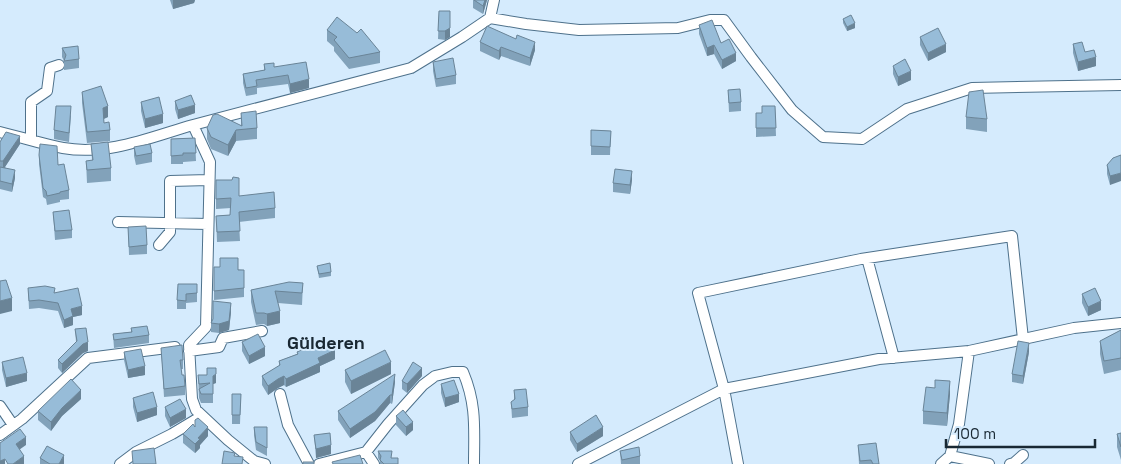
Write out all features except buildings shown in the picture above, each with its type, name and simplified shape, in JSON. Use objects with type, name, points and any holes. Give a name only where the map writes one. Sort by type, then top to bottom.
[{"type":"street","points":[[0,132],[64,148],[90,150],[115,148],[193,125],[411,68],[490,18],[494,0]]},
{"type":"street","points":[[490,18],[579,30],[678,28],[710,20],[724,20],[792,110],[824,137],[862,140],[907,110],[972,88],[1121,85]]},
{"type":"street","points":[[31,140],[31,102],[47,91],[50,68],[59,65]]},
{"type":"street","points":[[193,125],[210,162],[206,327],[189,348],[192,399],[196,410],[202,416],[254,461],[265,464]]},
{"type":"street","points":[[159,245],[170,232],[170,181],[209,180]]},
{"type":"street","points":[[118,222],[208,224]]},
{"type":"street","points":[[738,464],[724,389],[698,293],[867,258],[1012,236],[1023,339]]},
{"type":"street","points":[[867,258],[894,358]]},
{"type":"street","points":[[578,464],[724,389],[878,359],[969,351],[1074,328],[1121,323]]},
{"type":"street","points":[[0,435],[88,358],[189,348],[219,347],[223,338],[262,331]]},
{"type":"street","points":[[941,464],[950,456],[959,424],[969,351]]},
{"type":"street","points":[[319,464],[366,452],[423,385],[435,376],[452,372],[463,372],[470,387],[474,407],[474,464]]},
{"type":"street","points":[[280,394],[288,425],[309,464]]},
{"type":"street","points":[[0,407],[13,425]]},
{"type":"street","points":[[120,464],[136,452],[202,416]]},
{"type":"street","points":[[366,452],[374,464]]},
{"type":"street","points":[[1010,464],[1014,464],[1023,455]]},
{"type":"street","points":[[950,456],[989,464]]},
{"type":"district","name":"Gülderen","points":[[326,343]]}]
